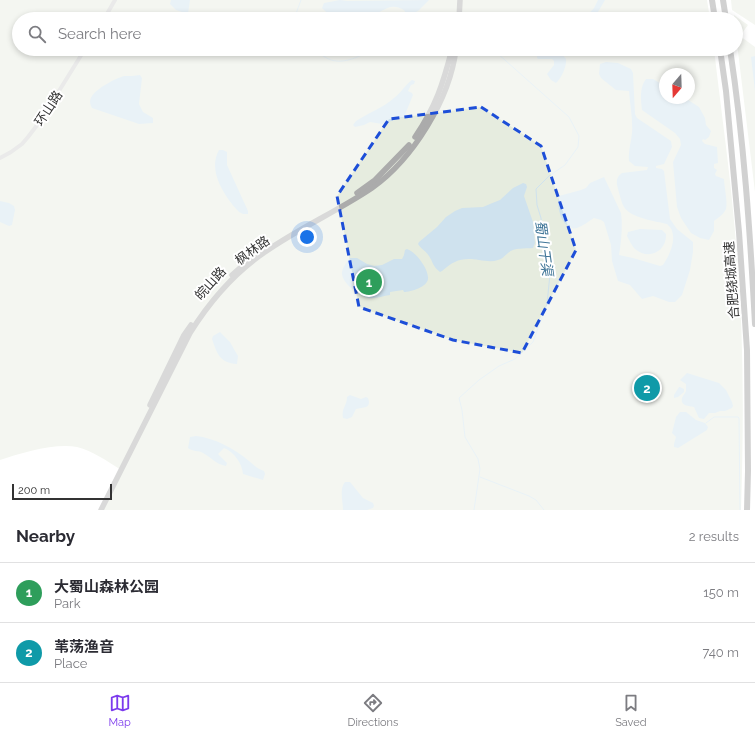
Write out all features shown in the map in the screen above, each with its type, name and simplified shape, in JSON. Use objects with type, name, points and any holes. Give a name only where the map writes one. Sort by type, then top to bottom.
[{"type":"highway","points":[[712,0],[714,12]]},
{"type":"highway","points":[[723,0],[725,12]]},
{"type":"highway","name":"合肥绕城高速","points":[[721,56],[726,91],[739,232],[747,350],[747,510]]},
{"type":"highway","name":"合肥绕城高速","points":[[731,56],[736,90],[750,228],[755,324]]},
{"type":"main road","points":[[456,0],[456,12]]},
{"type":"main road","points":[[459,12],[460,0]]},
{"type":"main road","name":"皖山路","points":[[97,510],[184,335],[210,298],[237,270],[258,253],[344,202],[370,184],[406,149],[424,124],[438,97],[450,56]]},
{"type":"main road","name":"枫林路","points":[[101,510],[190,333],[202,314],[233,278],[266,251],[358,197],[373,187],[393,169],[426,128],[438,108],[455,56]]},
{"type":"street","points":[[108,12],[115,0]]},
{"type":"street","name":"环山路","points":[[0,158],[22,144],[28,137],[41,120],[81,56]]},
{"type":"highlighted area","points":[[481,107],[541,146],[576,250],[522,353],[453,340],[359,307],[337,196],[389,119]]},
{"type":"shaded area","points":[[0,0],[707,0],[709,12],[12,12],[12,56],[715,56],[731,186],[742,336],[743,440],[741,510],[101,510],[121,470],[94,454],[77,447],[59,446],[0,460]]},
{"type":"shaded area","points":[[731,0],[755,0],[755,25],[743,17],[743,12],[735,12],[732,10]]},
{"type":"shaded area","points":[[743,21],[748,25],[743,32]]},
{"type":"shaded area","points":[[743,38],[755,47],[755,192],[739,56],[743,56]]},
{"type":"water","points":[[171,0],[190,0],[188,12],[176,10],[170,4]]},
{"type":"water","points":[[340,0],[429,0],[416,12],[405,12],[400,8],[390,7],[380,12],[327,12],[322,8],[324,3]]},
{"type":"water","points":[[598,0],[605,0],[598,12],[590,12]]},
{"type":"water","points":[[537,56],[564,56],[566,59],[565,69],[556,83],[551,80],[547,74],[554,65],[554,61],[552,59],[537,58]]},
{"type":"water","points":[[755,56],[755,91],[751,57]]},
{"type":"water","points":[[606,62],[618,63],[631,69],[633,73],[635,114],[637,118],[671,141],[672,147],[664,164],[656,166],[656,168],[664,171],[670,219],[677,229],[693,242],[690,270],[682,295],[675,302],[669,302],[653,296],[642,299],[630,285],[618,281],[612,261],[611,245],[604,222],[594,218],[584,225],[577,228],[572,228],[567,226],[559,212],[559,196],[586,188],[590,183],[604,177],[622,218],[619,255],[660,266],[663,265],[671,249],[673,235],[672,229],[667,224],[632,214],[627,211],[622,203],[617,184],[619,176],[622,173],[647,170],[648,167],[635,166],[629,161],[632,137],[632,117],[629,91],[616,90],[601,78],[599,74],[600,64]]},
{"type":"water","points":[[140,75],[142,78],[139,104],[143,112],[153,118],[153,123],[139,124],[92,108],[90,102],[91,98],[94,93],[102,87],[120,77]]},
{"type":"water","points":[[646,79],[653,79],[659,82],[659,104],[694,104],[699,107],[705,118],[706,125],[711,131],[709,137],[705,140],[703,139],[702,141],[705,144],[717,147],[718,163],[714,164],[714,168],[717,170],[715,174],[716,176],[724,179],[726,209],[721,216],[714,221],[714,231],[709,240],[700,238],[691,233],[681,218],[677,207],[673,162],[681,145],[680,139],[675,133],[642,110],[641,90]]},
{"type":"water","points":[[412,80],[415,81],[414,84],[411,85],[408,91],[413,95],[404,117],[382,124],[370,122],[355,127],[353,125],[356,121],[390,102]]},
{"type":"water","points":[[219,150],[227,152],[227,165],[248,214],[239,212],[228,199],[219,183],[215,166]]},
{"type":"water","points":[[523,183],[526,184],[527,187],[524,196],[533,222],[535,243],[533,248],[511,251],[496,261],[468,259],[459,260],[440,272],[434,266],[428,254],[418,244],[419,242],[437,227],[446,217],[455,211],[462,208],[483,207],[500,200],[513,188]]},
{"type":"water","points":[[0,201],[14,206],[15,210],[12,225],[9,226],[0,222]]},
{"type":"water","points":[[640,229],[662,230],[666,234],[664,245],[656,252],[651,254],[646,254],[635,249],[627,236],[628,232]]},
{"type":"water","points":[[407,249],[414,253],[421,261],[428,275],[427,282],[414,290],[407,292],[404,292],[403,290],[390,292],[390,295],[368,298],[351,288],[342,276],[343,268],[350,258],[357,258],[374,266],[382,265],[394,259],[402,259],[405,250]]},
{"type":"water","points":[[220,332],[230,342],[238,356],[237,364],[227,362],[220,357],[212,339],[213,336]]},
{"type":"water","points":[[687,373],[719,383],[726,390],[732,402],[732,408],[725,411],[709,413],[704,419],[699,418],[694,407],[682,403],[682,397],[686,391],[686,384],[680,380]]},
{"type":"water","points":[[679,387],[684,389],[684,392],[678,397],[674,398],[674,395]]},
{"type":"water","points":[[350,395],[361,399],[366,397],[368,398],[369,404],[366,407],[356,409],[352,417],[347,419],[343,418],[343,412],[347,397]]},
{"type":"water","points":[[680,412],[686,412],[696,420],[705,423],[708,427],[707,430],[678,448],[674,447],[676,437],[672,433],[676,417]]},
{"type":"water","points":[[196,436],[217,441],[237,452],[257,468],[264,471],[265,474],[263,480],[243,474],[237,458],[224,448],[218,454],[227,463],[226,466],[219,464],[201,452],[188,448],[190,437]]},
{"type":"water","points":[[345,482],[350,482],[363,498],[373,503],[373,508],[367,510],[343,510],[342,488]]},
{"type":"waterway","name":"蜀山干渠","points":[[297,12],[301,0]]},
{"type":"waterway","name":"蜀山干渠","points":[[324,56],[331,60],[337,61],[349,60],[360,56]]},
{"type":"waterway","name":"蜀山干渠","points":[[474,510],[480,469],[478,459],[465,437],[459,398],[479,380],[499,366],[515,359],[533,342],[547,304],[550,274],[544,246],[541,218],[537,205],[536,189],[549,176],[565,165],[578,147],[579,136],[569,117],[500,56]]},
{"type":"waterway","points":[[706,423],[714,417],[739,418],[740,510]]},
{"type":"waterway","points":[[480,477],[529,496],[536,500],[544,510]]},
{"type":"place","name":"大蜀山森林公园","points":[[369,282]]},
{"type":"place","name":"苇荡渔音","points":[[647,388]]}]
